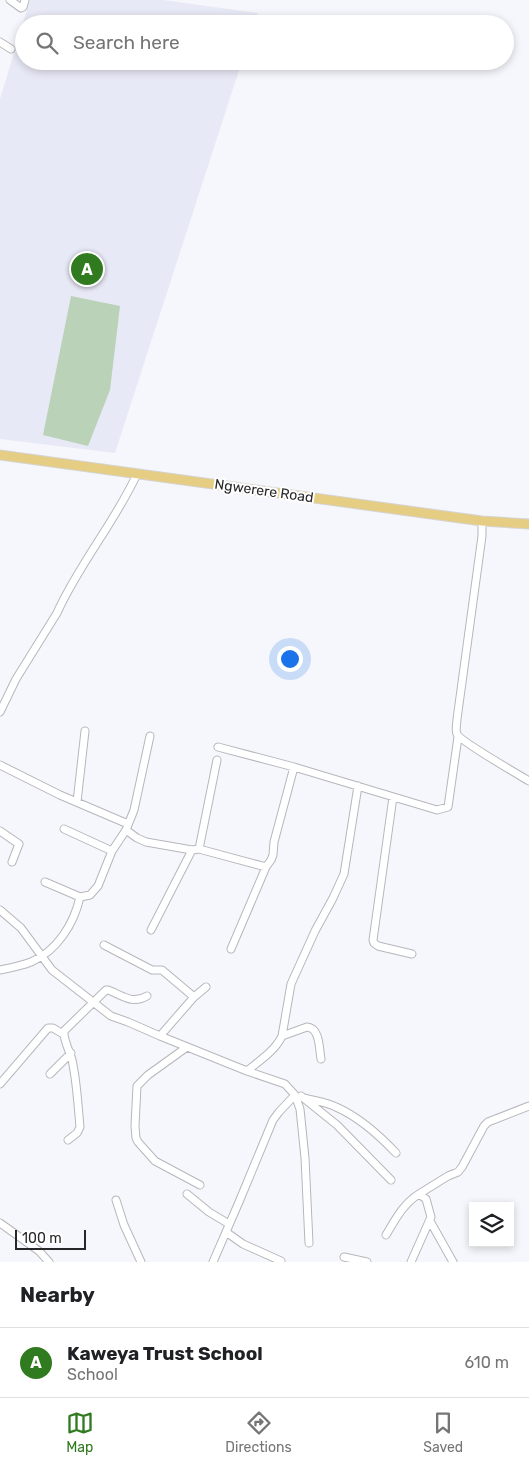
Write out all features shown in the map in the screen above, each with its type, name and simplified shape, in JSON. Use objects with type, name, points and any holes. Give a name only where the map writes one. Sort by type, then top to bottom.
[{"type":"main road","name":"Ngwerere Road","points":[[0,455],[482,521],[529,524]]},
{"type":"street","points":[[10,0],[21,8],[26,0]]},
{"type":"street","points":[[0,42],[11,49]]},
{"type":"street","points":[[0,712],[16,679],[57,613],[137,474]]},
{"type":"street","points":[[218,747],[294,767],[438,810],[448,807],[458,736],[456,732],[457,719],[479,557],[482,521]]},
{"type":"street","points":[[77,802],[85,731]]},
{"type":"street","points":[[45,882],[80,897],[90,895],[98,886],[112,851],[127,827],[134,810],[150,736]]},
{"type":"street","points":[[458,736],[529,782]]},
{"type":"street","points":[[150,930],[195,850],[216,760]]},
{"type":"street","points":[[0,765],[127,827],[137,838],[146,842],[195,850],[266,867]]},
{"type":"street","points":[[231,949],[273,855],[274,842],[294,767]]},
{"type":"street","points":[[247,1071],[279,1043],[282,1036],[290,984],[344,874],[358,786]]},
{"type":"street","points":[[393,797],[373,940],[374,944],[378,946],[412,954]]},
{"type":"street","points":[[64,829],[112,851]]},
{"type":"street","points":[[0,831],[19,844],[12,862]]},
{"type":"street","points":[[0,970],[28,963],[42,956],[54,946],[64,935],[75,914],[80,897]]},
{"type":"street","points":[[0,910],[21,928],[55,973],[111,1016],[247,1071],[285,1084],[298,1096],[337,1124],[391,1180]]},
{"type":"street","points":[[104,945],[152,970],[162,970],[194,997]]},
{"type":"street","points":[[160,1036],[194,997],[206,987]]},
{"type":"street","points":[[63,1034],[106,990],[135,1001],[147,996]]},
{"type":"street","points":[[282,1036],[310,1027],[317,1035],[321,1058]]},
{"type":"street","points":[[0,1084],[48,1028],[53,1028],[63,1034],[71,1053],[80,1127],[78,1133],[68,1140]]},
{"type":"street","points":[[187,1047],[148,1075],[137,1086],[135,1111],[136,1138],[142,1148],[155,1161],[200,1185]]},
{"type":"street","points":[[50,1074],[71,1053]]},
{"type":"street","points":[[298,1096],[347,1112],[380,1135],[396,1153]]},
{"type":"street","points":[[213,1262],[273,1120],[279,1112],[298,1096]]},
{"type":"street","points":[[298,1096],[305,1158],[310,1243]]},
{"type":"street","points":[[386,1235],[410,1200],[448,1176],[458,1172],[488,1122],[529,1106]]},
{"type":"street","points":[[187,1194],[209,1212],[229,1224]]},
{"type":"street","points":[[411,1262],[432,1217],[426,1199],[419,1194]]},
{"type":"street","points":[[116,1200],[124,1225],[141,1262]]},
{"type":"street","points":[[430,1221],[453,1262]]},
{"type":"street","points":[[0,1222],[39,1251],[48,1262]]},
{"type":"street","points":[[226,1232],[244,1244],[281,1261]]},
{"type":"street","points":[[344,1257],[367,1262]]},
{"type":"shaded area","points":[[30,0],[163,0],[258,13],[257,15],[25,15]]},
{"type":"shaded area","points":[[15,50],[15,70],[239,70],[115,453],[0,439],[0,99]]},
{"type":"green space","points":[[71,296],[120,306],[110,390],[88,446],[43,435]]},
{"type":"place","name":"Kaweya Trust School","points":[[87,269]]}]
